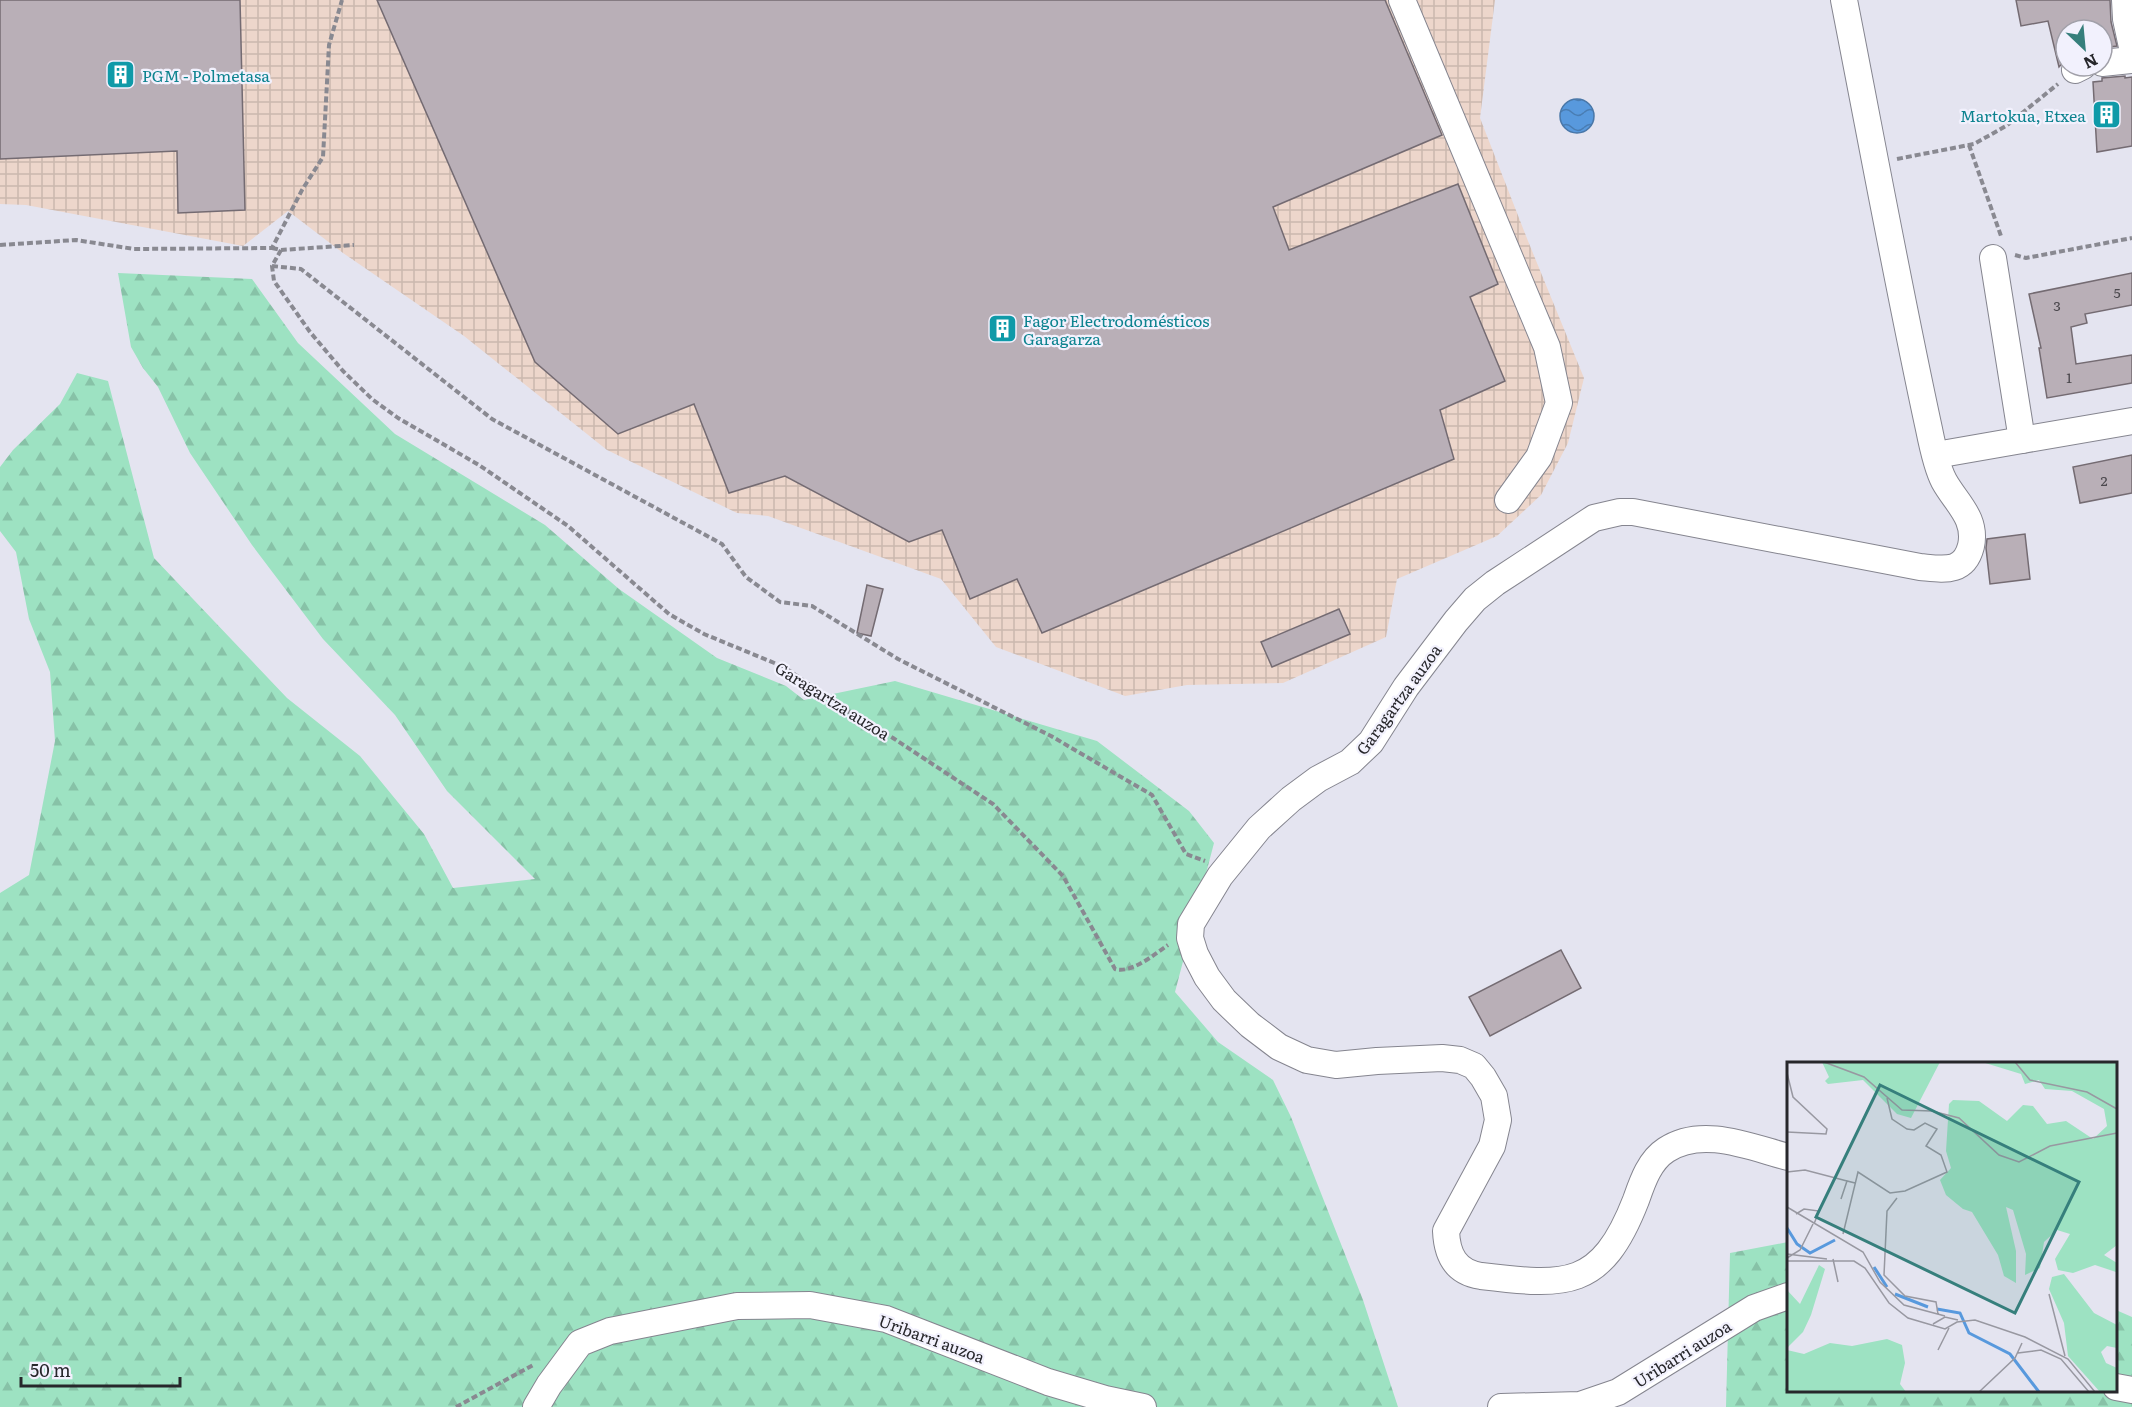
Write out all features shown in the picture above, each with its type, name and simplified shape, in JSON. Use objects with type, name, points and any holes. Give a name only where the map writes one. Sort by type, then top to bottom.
[{"type":"street","points":[[1402,0],[1547,347],[1558,403],[1539,457],[1508,500]]},
{"type":"street","name":"Garagartza auzoa","points":[[1191,924],[1227,867],[1259,828],[1291,799],[1359,754],[1371,742],[1406,687],[1480,595],[1594,518],[1620,512],[1633,512],[1920,567],[1949,570],[1963,563],[1971,546],[1972,526],[1965,510],[1943,480],[1936,455],[1904,314],[1844,0]]},
{"type":"street","points":[[2125,0],[2126,19],[2132,47]]},
{"type":"street","points":[[2114,62],[2132,60]]},
{"type":"street","points":[[2002,250],[2022,440]]},
{"type":"street","points":[[1936,455],[2132,421]]},
{"type":"street","points":[[1191,924],[1190,938],[1195,954],[1207,977],[1224,1000],[1250,1025],[1279,1047],[1307,1060],[1336,1065],[1442,1058],[1460,1060],[1474,1066],[1483,1077],[1494,1096],[1498,1120],[1492,1146],[1446,1231],[1451,1257],[1460,1268],[1476,1275],[1530,1282],[1555,1282],[1573,1279],[1587,1271],[1606,1255],[1620,1233],[1645,1177],[1656,1160],[1665,1151],[1679,1144],[1696,1138],[1717,1140],[1787,1157]]},
{"type":"street","name":"Uribarri auzoa","points":[[1501,1407],[1580,1405],[1618,1392],[1754,1308],[1787,1296]]},
{"type":"street","name":"Uribarri auzoa","points":[[536,1407],[580,1343],[610,1331],[737,1306],[810,1305],[886,1318],[1048,1382],[1105,1399],[1143,1407]]},
{"type":"street","points":[[2117,1387],[2132,1390]]},
{"type":"path","points":[[272,248],[302,190],[323,157],[329,45],[342,0]]},
{"type":"path","points":[[1876,162],[1974,144],[2006,126],[2066,78]]},
{"type":"path","points":[[1969,145],[2002,250],[2026,258],[2132,238]]},
{"type":"path","points":[[0,245],[76,240],[134,249],[272,248],[280,250],[354,245]]},
{"type":"path","points":[[280,250],[272,266],[301,269],[492,419],[722,544],[746,577],[780,602],[812,606],[898,658],[1051,736],[1152,795],[1185,854],[1227,867]]},
{"type":"path","name":"Garagartza auzoa","points":[[272,266],[274,280],[316,340],[372,399],[398,418],[479,465],[559,520],[669,614],[704,634],[784,667],[849,712],[993,804],[1063,876],[1115,969],[1125,970],[1143,961],[1167,946],[1191,924]]},
{"type":"path","points":[[456,1407],[533,1364],[575,1350]]},
{"type":"shaded area","name":"Fagor Electrodomésticos Garagarza","points":[[0,0],[1495,0],[1480,118],[1584,378],[1568,443],[1541,495],[1497,536],[1397,579],[1386,637],[1283,683],[1187,685],[1125,696],[996,647],[941,579],[768,516],[737,513],[607,450],[464,336],[343,253],[288,211],[243,246],[26,205],[0,204]]},
{"type":"green space","points":[[118,273],[252,279],[298,343],[395,434],[545,525],[619,589],[717,658],[786,686],[804,700],[895,681],[1097,741],[1189,811],[1214,843],[1175,992],[1218,1042],[1273,1080],[1291,1117],[1363,1300],[1398,1407],[0,1407],[0,893],[29,875],[55,741],[50,672],[29,619],[16,552],[0,531],[0,467],[13,450],[60,404],[77,373],[108,381],[154,558],[287,698],[360,756],[424,834],[453,888],[535,879],[447,791],[395,715],[323,639],[252,545],[190,453],[158,387],[143,368],[131,347]]},
{"type":"green space","points":[[1787,1242],[1787,1392],[2117,1392],[2117,1310],[2132,1317],[2132,1407],[1726,1407],[1730,1253]]},
{"type":"water","points":[[1577,99],[1589,104],[1594,116],[1589,128],[1577,133],[1565,128],[1560,116],[1565,104]]},
{"type":"building","name":"PGM - Polmetasa","points":[[0,0],[240,0],[245,210],[178,213],[177,151],[0,159]]},
{"type":"building","name":"Fagor Electrodomésticos Garagarza","points":[[377,0],[1385,0],[1442,135],[1273,207],[1289,250],[1458,184],[1498,284],[1470,297],[1505,381],[1440,410],[1454,459],[1042,633],[1017,579],[970,599],[942,530],[909,542],[785,476],[729,493],[694,404],[618,434],[535,362]]},
{"type":"building","points":[[2016,0],[2110,0],[2111,18],[2054,18],[2054,46],[2048,21],[2021,26]]},
{"type":"building","name":"Martokua, Etxea","points":[[2114,77],[2132,77],[2132,146],[2097,152],[2093,82]]},
{"type":"building","points":[[2132,273],[2132,305],[2085,314],[2087,323],[2071,327],[2076,364],[2132,355],[2132,383],[2047,398],[2039,348],[2041,348],[2029,294]]},
{"type":"building","points":[[2132,455],[2132,493],[2080,503],[2073,467]]},
{"type":"building","points":[[2025,534],[2030,579],[1990,584],[1987,539]]},
{"type":"building","points":[[867,585],[883,589],[871,636],[857,633]]},
{"type":"building","points":[[1339,609],[1350,634],[1272,667],[1261,642]]},
{"type":"building","points":[[1561,950],[1581,988],[1490,1036],[1469,997]]},
{"type":"place","name":"PGM - Polmetasa","points":[[121,75]]},
{"type":"place","name":"Martokua, Etxea","points":[[2107,115]]},
{"type":"place","name":"Fagor Electrodomésticos Garagarza","points":[[1002,329]]}]
